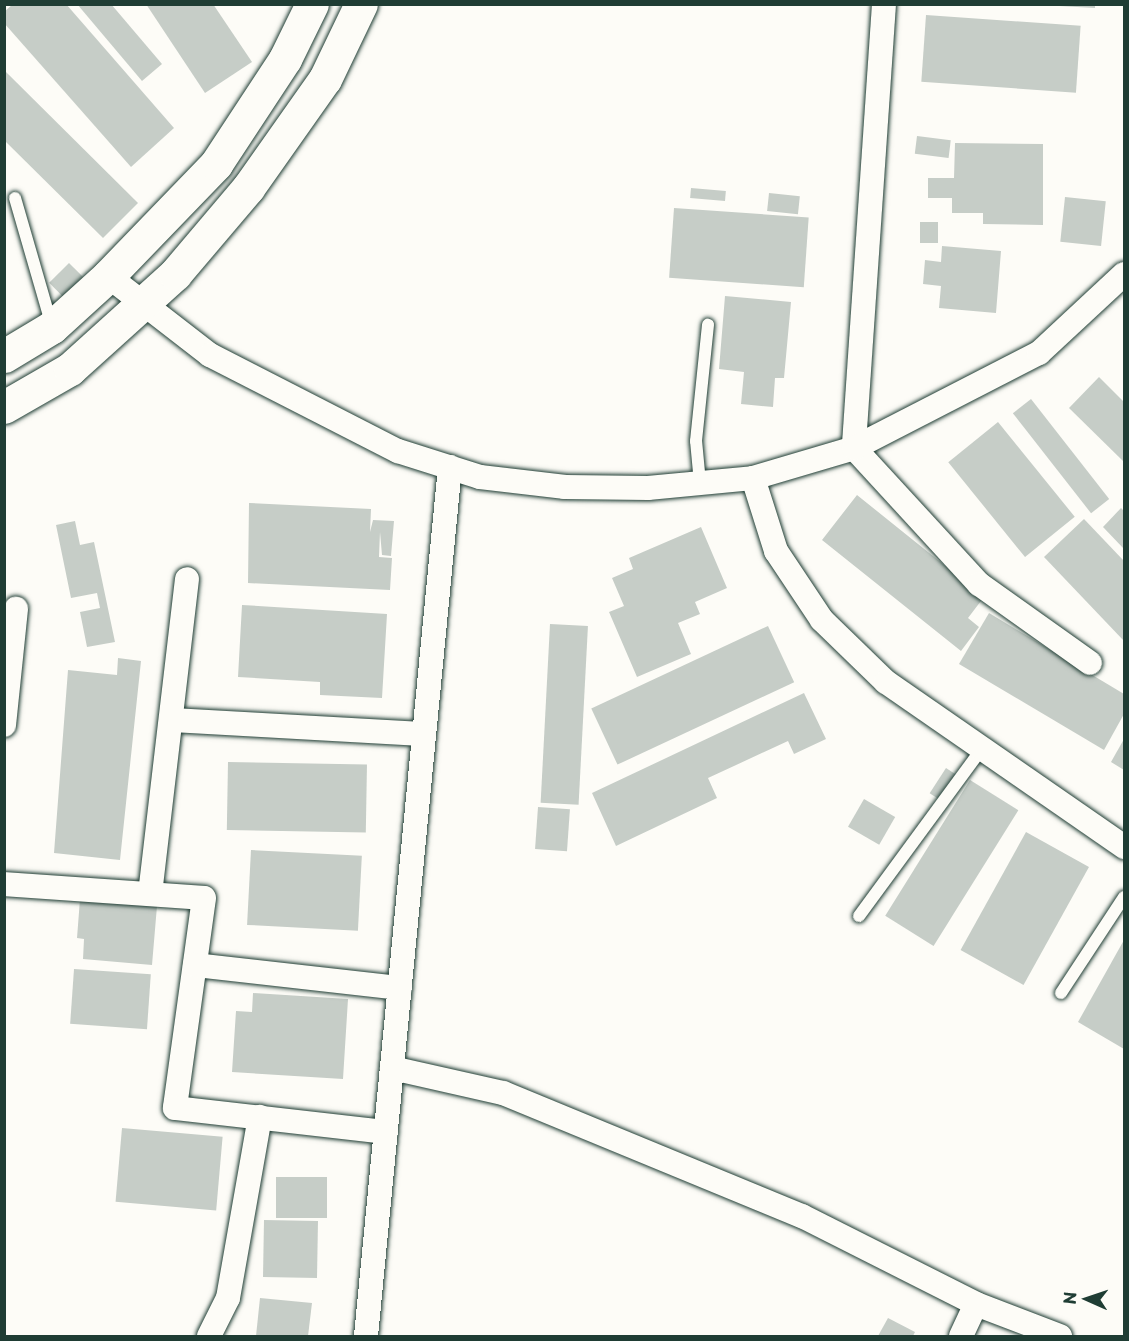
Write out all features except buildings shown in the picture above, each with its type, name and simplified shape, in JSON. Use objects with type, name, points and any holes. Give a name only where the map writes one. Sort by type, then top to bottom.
[{"type":"street","points":[[4,356],[52,327],[108,276],[216,164],[285,59],[312,4]]},
{"type":"street","points":[[4,407],[70,369],[145,306],[248,188],[325,79],[361,4]]},
{"type":"street","points":[[884,4],[854,448],[979,584],[1090,663]]},
{"type":"street","points":[[108,276],[210,355],[338,423],[480,477],[565,487],[700,483],[753,478],[854,448],[1040,353],[1125,274]]},
{"type":"street","points":[[366,1336],[450,467]]},
{"type":"street","points":[[753,478],[776,551],[822,620],[886,682],[1125,847]]},
{"type":"street","points":[[150,894],[187,579]]},
{"type":"street","points":[[4,725],[16,609]]},
{"type":"street","points":[[171,720],[424,734]]},
{"type":"street","points":[[4,884],[204,898],[175,1107],[386,1132]]},
{"type":"street","points":[[195,965],[400,988]]},
{"type":"street","points":[[392,1068],[503,1093],[802,1216],[976,1304],[1060,1336]]},
{"type":"street","points":[[209,1336],[228,1298],[260,1118]]},
{"type":"street","points":[[961,1336],[976,1304]]},
{"type":"lane","points":[[15,198],[52,327]]},
{"type":"lane","points":[[700,483],[696,441],[708,325]]},
{"type":"lane","points":[[859,916],[983,747]]},
{"type":"lane","points":[[1061,993],[1125,897]]}]
